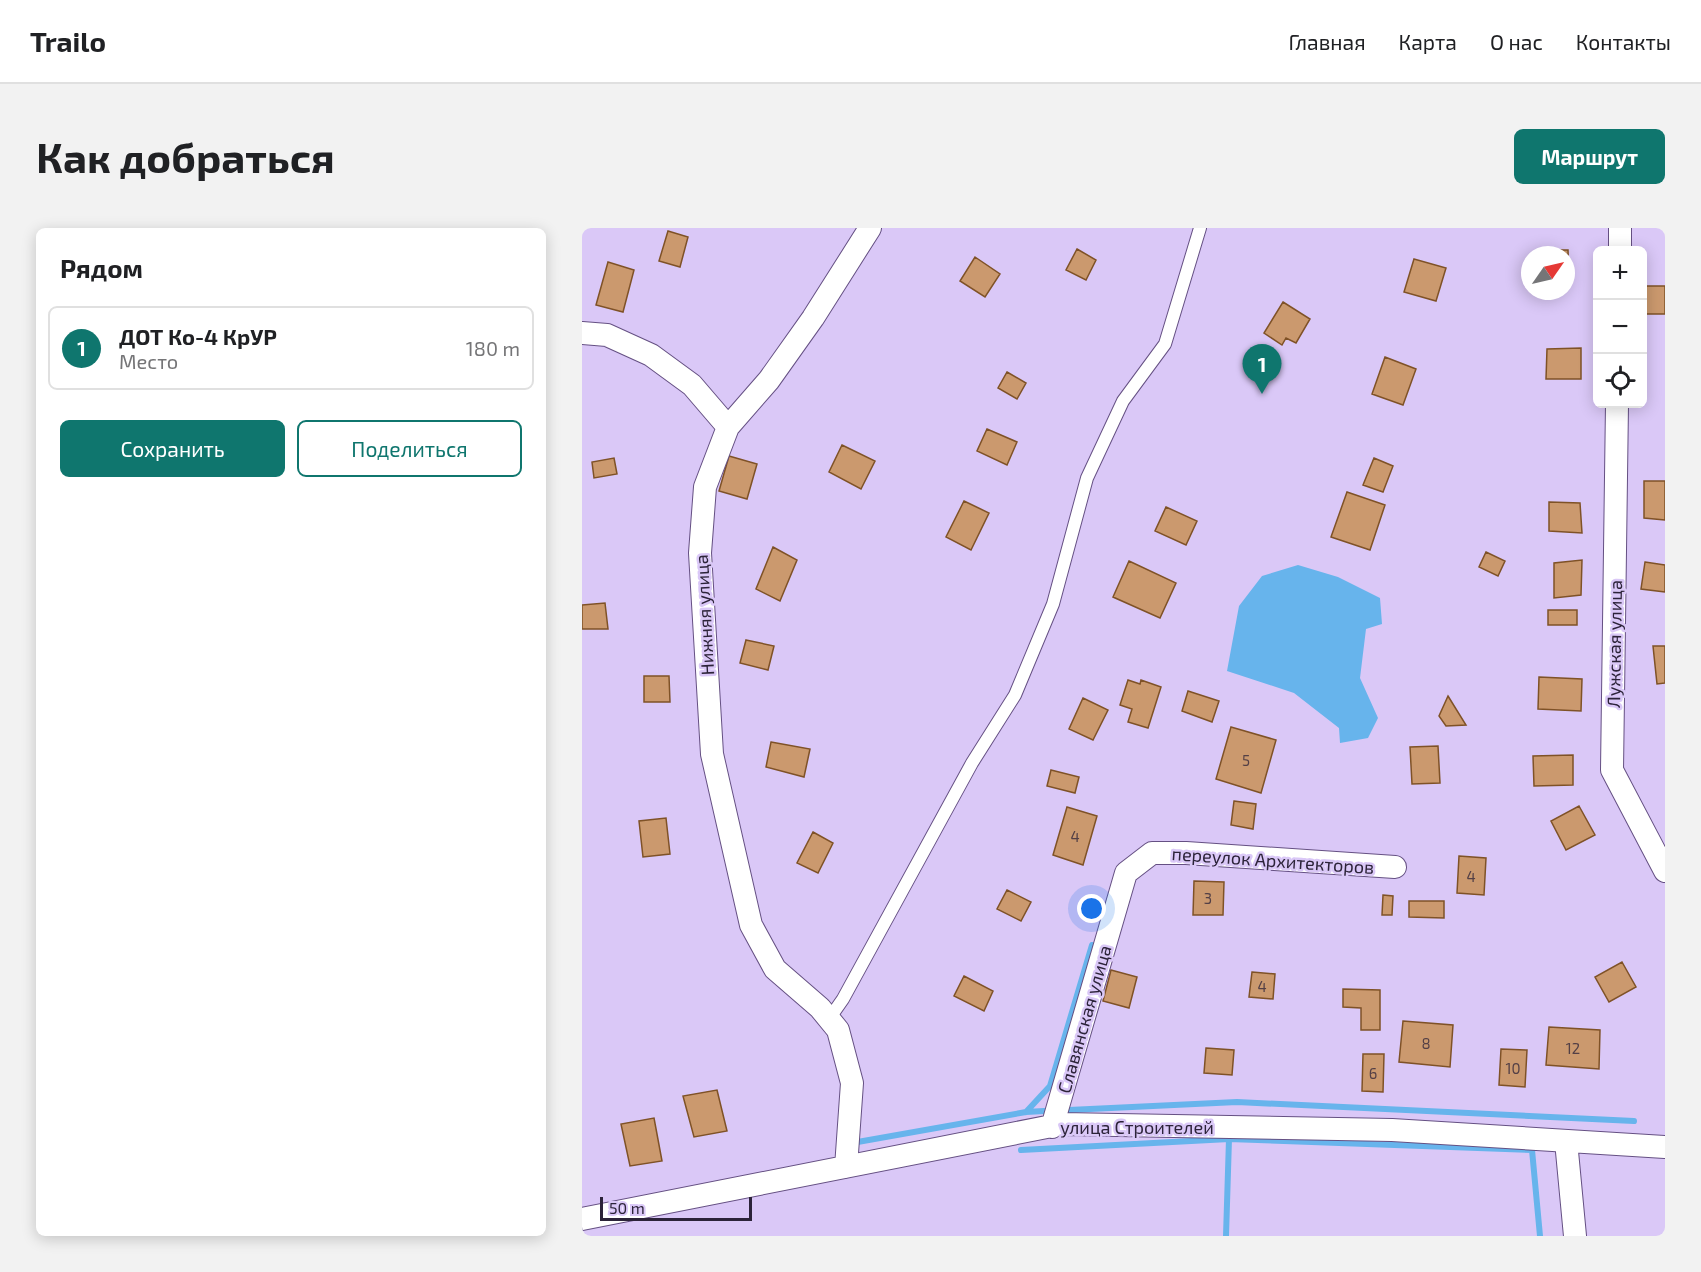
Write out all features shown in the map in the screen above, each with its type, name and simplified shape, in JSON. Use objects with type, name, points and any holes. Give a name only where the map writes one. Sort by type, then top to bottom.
[{"type":"street","name":"Нижняя улица","points":[[846,1167],[852,1083],[838,1030],[820,1008],[775,969],[752,925],[711,754],[700,553],[705,486],[729,427],[770,380],[813,318],[870,228]]},
{"type":"street","points":[[1620,228],[1620,246]]},
{"type":"street","points":[[582,333],[607,335],[651,355],[692,386],[729,427]]},
{"type":"street","name":"Лужская улица","points":[[1617,408],[1612,770],[1665,871]]},
{"type":"street","name":"переулок Архитекторов","points":[[1152,853],[1186,853],[1395,867]]},
{"type":"street","name":"Славянская улица","points":[[1052,1126],[1126,873],[1152,853]]},
{"type":"street","name":"улица Строителей","points":[[582,1219],[1062,1125],[1392,1130],[1665,1147]]},
{"type":"street","points":[[1566,1141],[1575,1236]]},
{"type":"lane","points":[[829,1019],[843,999],[972,763],[1016,695],[1053,604],[1087,478],[1123,401],[1165,344],[1200,228]]},
{"type":"water","points":[[1298,565],[1338,577],[1380,598],[1382,624],[1366,629],[1360,678],[1378,718],[1368,738],[1340,743],[1339,728],[1294,693],[1227,671],[1239,606],[1262,576]]},
{"type":"building","points":[[668,231],[688,237],[680,267],[659,261]]},
{"type":"building","points":[[1077,249],[1096,260],[1086,280],[1066,270]]},
{"type":"building","points":[[975,257],[1000,274],[985,297],[960,281]]},
{"type":"building","points":[[1414,259],[1446,268],[1436,301],[1404,292]]},
{"type":"building","points":[[608,262],[634,270],[623,312],[596,305]]},
{"type":"building","points":[[1647,286],[1665,286],[1665,314],[1647,314]]},
{"type":"building","points":[[1283,302],[1310,319],[1296,343],[1286,338],[1282,345],[1264,333]]},
{"type":"building","points":[[1581,348],[1581,379],[1546,379],[1547,349]]},
{"type":"building","points":[[1385,357],[1416,369],[1403,405],[1372,394]]},
{"type":"building","points":[[1007,372],[1026,383],[1017,399],[998,388]]},
{"type":"building","points":[[987,429],[1017,442],[1007,465],[977,451]]},
{"type":"building","points":[[842,445],[875,461],[861,489],[829,472]]},
{"type":"building","points":[[729,456],[757,464],[747,499],[719,491]]},
{"type":"building","points":[[614,458],[617,474],[594,478],[592,462]]},
{"type":"building","points":[[1374,458],[1393,466],[1383,492],[1363,485]]},
{"type":"building","points":[[1644,481],[1665,481],[1665,520],[1644,518]]},
{"type":"building","points":[[1347,492],[1385,505],[1370,550],[1331,537]]},
{"type":"building","points":[[964,501],[989,513],[971,550],[946,537]]},
{"type":"building","points":[[1549,502],[1580,503],[1582,533],[1549,531]]},
{"type":"building","points":[[1166,507],[1197,521],[1186,545],[1155,531]]},
{"type":"building","points":[[773,547],[797,560],[780,601],[756,589]]},
{"type":"building","points":[[1486,552],[1505,561],[1498,576],[1479,567]]},
{"type":"building","points":[[1582,560],[1581,595],[1554,598],[1554,563]]},
{"type":"building","points":[[1129,561],[1176,583],[1160,618],[1113,597]]},
{"type":"building","points":[[1645,562],[1665,565],[1665,592],[1641,589]]},
{"type":"building","points":[[605,603],[608,629],[582,629],[582,605]]},
{"type":"building","points":[[1548,610],[1577,610],[1577,625],[1548,625]]},
{"type":"building","points":[[746,640],[774,646],[768,670],[740,663]]},
{"type":"building","points":[[1653,646],[1665,646],[1665,683],[1657,684]]},
{"type":"building","points":[[644,676],[669,676],[670,702],[644,702]]},
{"type":"building","points":[[1539,677],[1582,679],[1581,711],[1538,709]]},
{"type":"building","points":[[1128,680],[1140,684],[1141,680],[1161,687],[1148,728],[1128,722],[1132,709],[1120,705]]},
{"type":"building","points":[[1188,691],[1219,701],[1212,722],[1182,711]]},
{"type":"building","points":[[1448,696],[1466,725],[1446,726],[1439,716]]},
{"type":"building","points":[[1083,698],[1108,710],[1093,740],[1069,729]]},
{"type":"building","points":[[1231,727],[1276,740],[1261,793],[1216,779]]},
{"type":"building","points":[[771,742],[810,749],[804,777],[766,767]]},
{"type":"building","points":[[1438,746],[1440,783],[1412,784],[1410,747]]},
{"type":"building","points":[[1573,755],[1573,785],[1534,786],[1533,756]]},
{"type":"building","points":[[1051,770],[1079,777],[1075,793],[1047,786]]},
{"type":"building","points":[[1234,801],[1256,804],[1253,829],[1231,825]]},
{"type":"building","points":[[1579,806],[1595,835],[1566,850],[1551,821]]},
{"type":"building","points":[[1067,807],[1097,816],[1083,865],[1053,855]]},
{"type":"building","points":[[666,818],[670,854],[643,857],[639,821]]},
{"type":"building","points":[[813,832],[833,843],[818,873],[797,863]]},
{"type":"building","points":[[1459,856],[1486,858],[1484,895],[1457,893]]},
{"type":"building","points":[[1194,881],[1224,882],[1223,915],[1193,915]]},
{"type":"building","points":[[1007,890],[1031,902],[1021,921],[997,909]]},
{"type":"building","points":[[1383,895],[1393,896],[1392,915],[1382,915]]},
{"type":"building","points":[[1409,901],[1444,901],[1444,918],[1409,917]]},
{"type":"building","points":[[1622,962],[1636,987],[1609,1002],[1595,977]]},
{"type":"building","points":[[1111,970],[1137,977],[1129,1008],[1103,1001]]},
{"type":"building","points":[[1252,972],[1275,974],[1273,999],[1249,997]]},
{"type":"building","points":[[964,976],[993,991],[984,1011],[954,996]]},
{"type":"building","points":[[1343,989],[1380,990],[1380,1030],[1361,1030],[1361,1008],[1343,1007]]},
{"type":"building","points":[[1403,1021],[1453,1025],[1450,1067],[1399,1062]]},
{"type":"building","points":[[1549,1027],[1600,1030],[1599,1069],[1546,1065]]},
{"type":"building","points":[[1206,1048],[1234,1050],[1232,1075],[1204,1073]]},
{"type":"building","points":[[1501,1049],[1527,1050],[1525,1087],[1499,1085]]},
{"type":"building","points":[[1363,1054],[1384,1054],[1383,1092],[1362,1091]]},
{"type":"building","points":[[717,1090],[727,1131],[694,1137],[683,1096]]},
{"type":"building","points":[[654,1118],[662,1161],[630,1166],[621,1124]]},
{"type":"waterway","points":[[1026,1112],[1050,1086],[1092,945]]},
{"type":"waterway","points":[[1069,1110],[1237,1102],[1634,1121]]},
{"type":"waterway","points":[[852,1143],[1026,1112],[1044,1111]]},
{"type":"waterway","points":[[1021,1150],[1229,1139],[1532,1150],[1540,1236]]},
{"type":"waterway","points":[[1226,1236],[1229,1139]]},
{"type":"place","name":"ДОТ Ко-4 КрУР","points":[[1262,394]]}]
